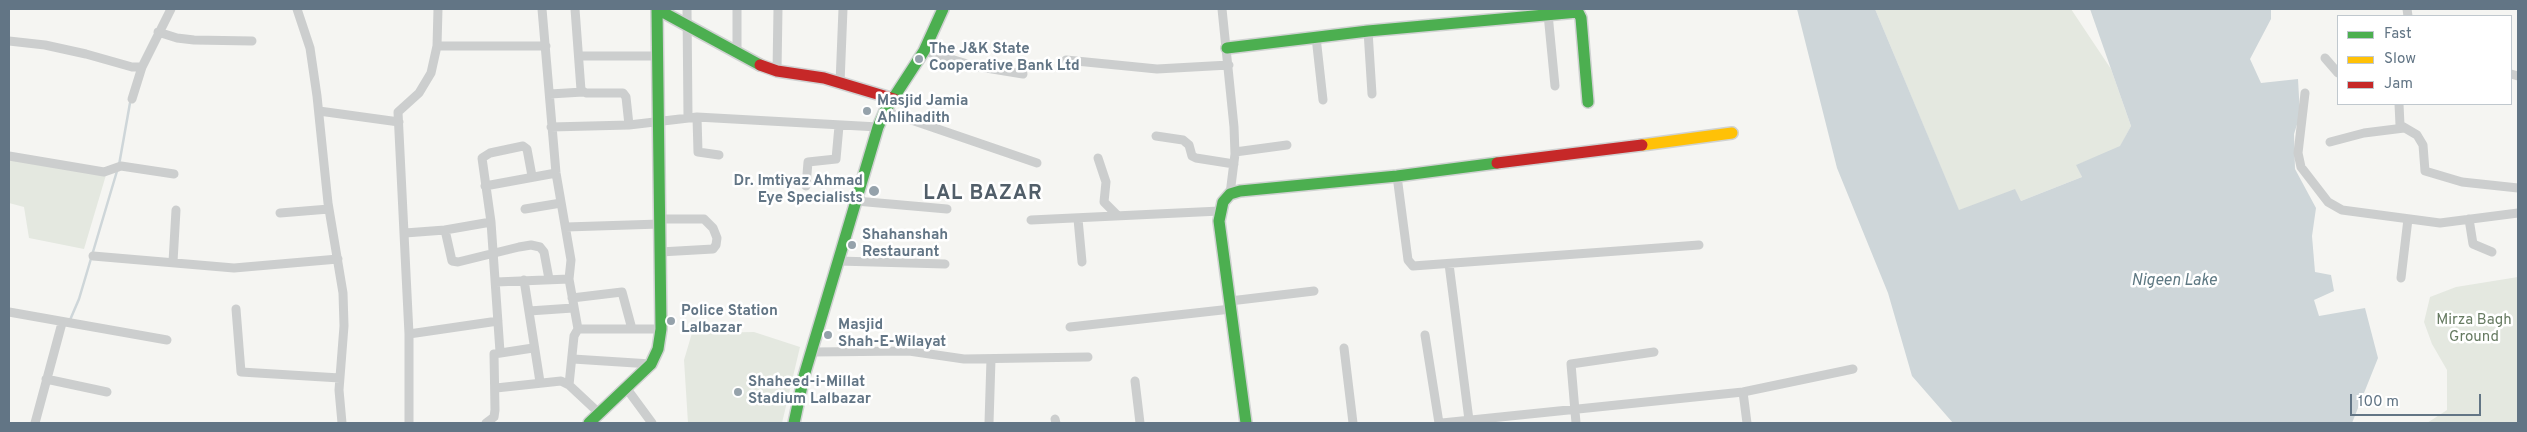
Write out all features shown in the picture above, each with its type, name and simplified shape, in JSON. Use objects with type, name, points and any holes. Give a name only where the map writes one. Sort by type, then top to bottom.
[{"type":"street","points":[[132,100],[142,67],[171,9]]},
{"type":"street","points":[[297,9],[310,48],[329,209],[338,259],[344,326],[340,378],[342,423]]},
{"type":"street","points":[[409,423],[409,334],[398,112],[419,93],[431,73],[437,46],[438,9]]},
{"type":"street","points":[[542,9],[556,173],[571,260],[572,298],[578,329],[574,336],[569,385]]},
{"type":"street","points":[[575,9],[582,92]]},
{"type":"street","points":[[589,423],[651,364],[658,349],[661,329],[660,120],[656,56],[657,9],[737,53],[777,71],[840,83],[894,99]]},
{"type":"street","points":[[687,9],[693,117],[698,152],[718,155]]},
{"type":"street","points":[[737,9],[737,53]]},
{"type":"street","points":[[777,71],[778,9]]},
{"type":"street","points":[[840,83],[843,9]]},
{"type":"street","points":[[794,423],[804,376],[813,352],[878,127],[885,111],[924,51],[943,9]]},
{"type":"street","points":[[1222,9],[1229,65],[1235,152],[1230,194]]},
{"type":"street","points":[[1227,48],[1368,31],[1574,11],[1580,13],[1588,102]]},
{"type":"street","points":[[1548,14],[1555,86]]},
{"type":"street","points":[[1368,31],[1372,94]]},
{"type":"street","points":[[158,32],[177,38],[194,40],[252,41]]},
{"type":"street","points":[[1316,37],[1322,100]]},
{"type":"street","points":[[9,41],[45,45],[132,67],[142,67]]},
{"type":"street","points":[[437,46],[546,46]]},
{"type":"street","points":[[924,51],[974,66],[1023,74]]},
{"type":"street","points":[[579,56],[656,56]]},
{"type":"street","points":[[2325,58],[2337,72]]},
{"type":"street","points":[[1066,60],[1157,69],[1229,65]]},
{"type":"street","points":[[550,94],[623,92],[626,97],[629,125]]},
{"type":"street","points":[[2305,93],[2298,153],[2301,167],[2308,179],[2328,202],[2342,210],[2440,223],[2518,213]]},
{"type":"street","points":[[2399,105],[2399,120],[2404,128],[2416,135],[2423,145],[2424,169],[2428,173],[2462,182],[2518,188]]},
{"type":"street","points":[[318,111],[399,122]]},
{"type":"street","points":[[885,111],[1037,163]]},
{"type":"street","points":[[551,127],[629,125],[693,117],[878,127]]},
{"type":"street","points":[[806,186],[808,162],[836,159],[838,126]]},
{"type":"street","points":[[2330,142],[2356,135],[2404,128]]},
{"type":"street","points":[[1246,423],[1220,211],[1223,202],[1230,194],[1240,191],[1397,176],[1732,133]]},
{"type":"street","points":[[1156,136],[1184,140],[1189,144],[1192,156],[1196,158],[1234,164]]},
{"type":"street","points":[[1235,152],[1287,145]]},
{"type":"street","points":[[500,352],[494,252],[482,162],[485,155],[523,146],[527,149],[532,176]]},
{"type":"street","points":[[9,156],[104,172],[119,167],[174,174]]},
{"type":"street","points":[[1098,158],[1106,182],[1104,202],[1118,216]]},
{"type":"street","points":[[485,186],[556,173]]},
{"type":"street","points":[[1397,176],[1410,264],[1449,264],[1699,245]]},
{"type":"street","points":[[856,201],[947,209]]},
{"type":"street","points":[[526,209],[561,203]]},
{"type":"street","points":[[280,213],[329,209]]},
{"type":"street","points":[[173,262],[176,210]]},
{"type":"street","points":[[1031,220],[1220,211]]},
{"type":"street","points":[[1078,218],[1082,262]]},
{"type":"street","points":[[566,227],[704,219],[714,228],[717,238],[713,249],[660,252]]},
{"type":"street","points":[[2469,219],[2473,244],[2492,252]]},
{"type":"street","points":[[2401,278],[2408,220]]},
{"type":"street","points":[[405,233],[445,230],[491,222]]},
{"type":"street","points":[[445,230],[452,261],[458,262],[494,252],[531,245],[540,248],[544,252],[549,279]]},
{"type":"street","points":[[92,256],[234,268],[338,259]]},
{"type":"street","points":[[838,261],[945,264]]},
{"type":"street","points":[[1449,264],[1469,420]]},
{"type":"street","points":[[496,282],[570,278]]},
{"type":"street","points":[[524,280],[533,348],[540,382]]},
{"type":"street","points":[[1070,327],[1231,305],[1314,290]]},
{"type":"street","points":[[572,298],[622,292],[632,329]]},
{"type":"street","points":[[529,311],[574,308]]},
{"type":"street","points":[[236,310],[239,369],[241,372],[340,378]]},
{"type":"street","points":[[9,312],[73,325],[168,340]]},
{"type":"street","points":[[409,334],[498,321]]},
{"type":"street","points":[[35,423],[49,379],[62,323]]},
{"type":"street","points":[[578,329],[661,329]]},
{"type":"street","points":[[1425,335],[1440,423],[1469,420],[1503,420],[1574,409],[1742,392],[1853,369]]},
{"type":"street","points":[[486,423],[494,417],[496,388],[493,356],[500,352],[533,348]]},
{"type":"street","points":[[1344,348],[1353,423]]},
{"type":"street","points":[[813,352],[909,351],[952,358],[991,359],[1088,357]]},
{"type":"street","points":[[1576,423],[1572,364],[1654,352]]},
{"type":"street","points":[[573,359],[651,364]]},
{"type":"street","points":[[990,423],[991,359]]},
{"type":"street","points":[[49,379],[107,392]]},
{"type":"street","points":[[496,388],[561,381],[569,385],[600,413]]},
{"type":"street","points":[[1134,381],[1140,423]]},
{"type":"street","points":[[626,389],[652,423]]},
{"type":"street","points":[[1742,392],[1746,423]]},
{"type":"green space","points":[[1875,9],[2071,9],[2111,69],[2131,126],[2120,147],[2077,165],[2082,177],[2021,201],[2015,190],[1959,211]]},
{"type":"green space","points":[[9,160],[106,175],[84,249],[29,238],[24,207],[9,203]]},
{"type":"green space","name":"Mirza Bagh Ground","points":[[2518,277],[2518,423],[2427,423],[2447,410],[2447,370],[2432,344],[2424,322],[2430,297],[2456,287]]},
{"type":"green space","name":"Shaheed-i-Millat Stadium Lalbazar","points":[[754,332],[800,347],[782,423],[688,423],[684,360],[692,333]]},
{"type":"water","name":"Nigeen Lake","points":[[1797,9],[1875,9],[1959,210],[2015,189],[2021,201],[2082,177],[2076,165],[2120,146],[2131,126],[2090,9],[2271,9],[2271,19],[2250,59],[2261,83],[2298,79],[2300,115],[2294,134],[2295,169],[2316,208],[2312,236],[2315,272],[2331,275],[2334,291],[2314,300],[2319,316],[2365,308],[2378,358],[2352,423],[1953,423],[1912,376],[1888,293],[1837,168]]},
{"type":"waterway","points":[[119,165],[130,103]]},
{"type":"waterway","points":[[70,320],[79,299],[117,171]]},
{"type":"traffic: fast","points":[[589,423],[651,364],[658,349],[661,329],[657,9],[760,65]]},
{"type":"traffic: fast","points":[[794,423],[804,376],[878,127],[885,111],[924,51],[943,9]]},
{"type":"traffic: fast","points":[[1227,48],[1368,31],[1578,12],[1581,18],[1588,102]]},
{"type":"traffic: fast","points":[[1246,423],[1219,221],[1223,202],[1230,194],[1240,191],[1397,176],[1497,163]]},
{"type":"traffic: slow","points":[[1642,145],[1732,133]]},
{"type":"traffic: jam","points":[[760,65],[777,71],[824,78],[894,99]]},
{"type":"traffic: jam","points":[[1497,163],[1642,145]]},
{"type":"place","name":"The J&K State Cooperative Bank Ltd","points":[[919,59]]},
{"type":"place","name":"Masjid Jamia Ahlihadith","points":[[867,111]]},
{"type":"place","name":"Dr. Imtiyaz Ahmad Eye Specialists","points":[[874,191]]},
{"type":"place","name":"Shahanshah Restaurant","points":[[852,245]]},
{"type":"place","name":"Police Station Lalbazar","points":[[671,321]]},
{"type":"place","name":"Masjid Shah-E-Wilayat","points":[[828,335]]},
{"type":"place","name":"Shaheed-i-Millat Stadium Lalbazar","points":[[738,392]]},
{"type":"district","name":"LAL BAZAR","points":[[983,195]]}]
